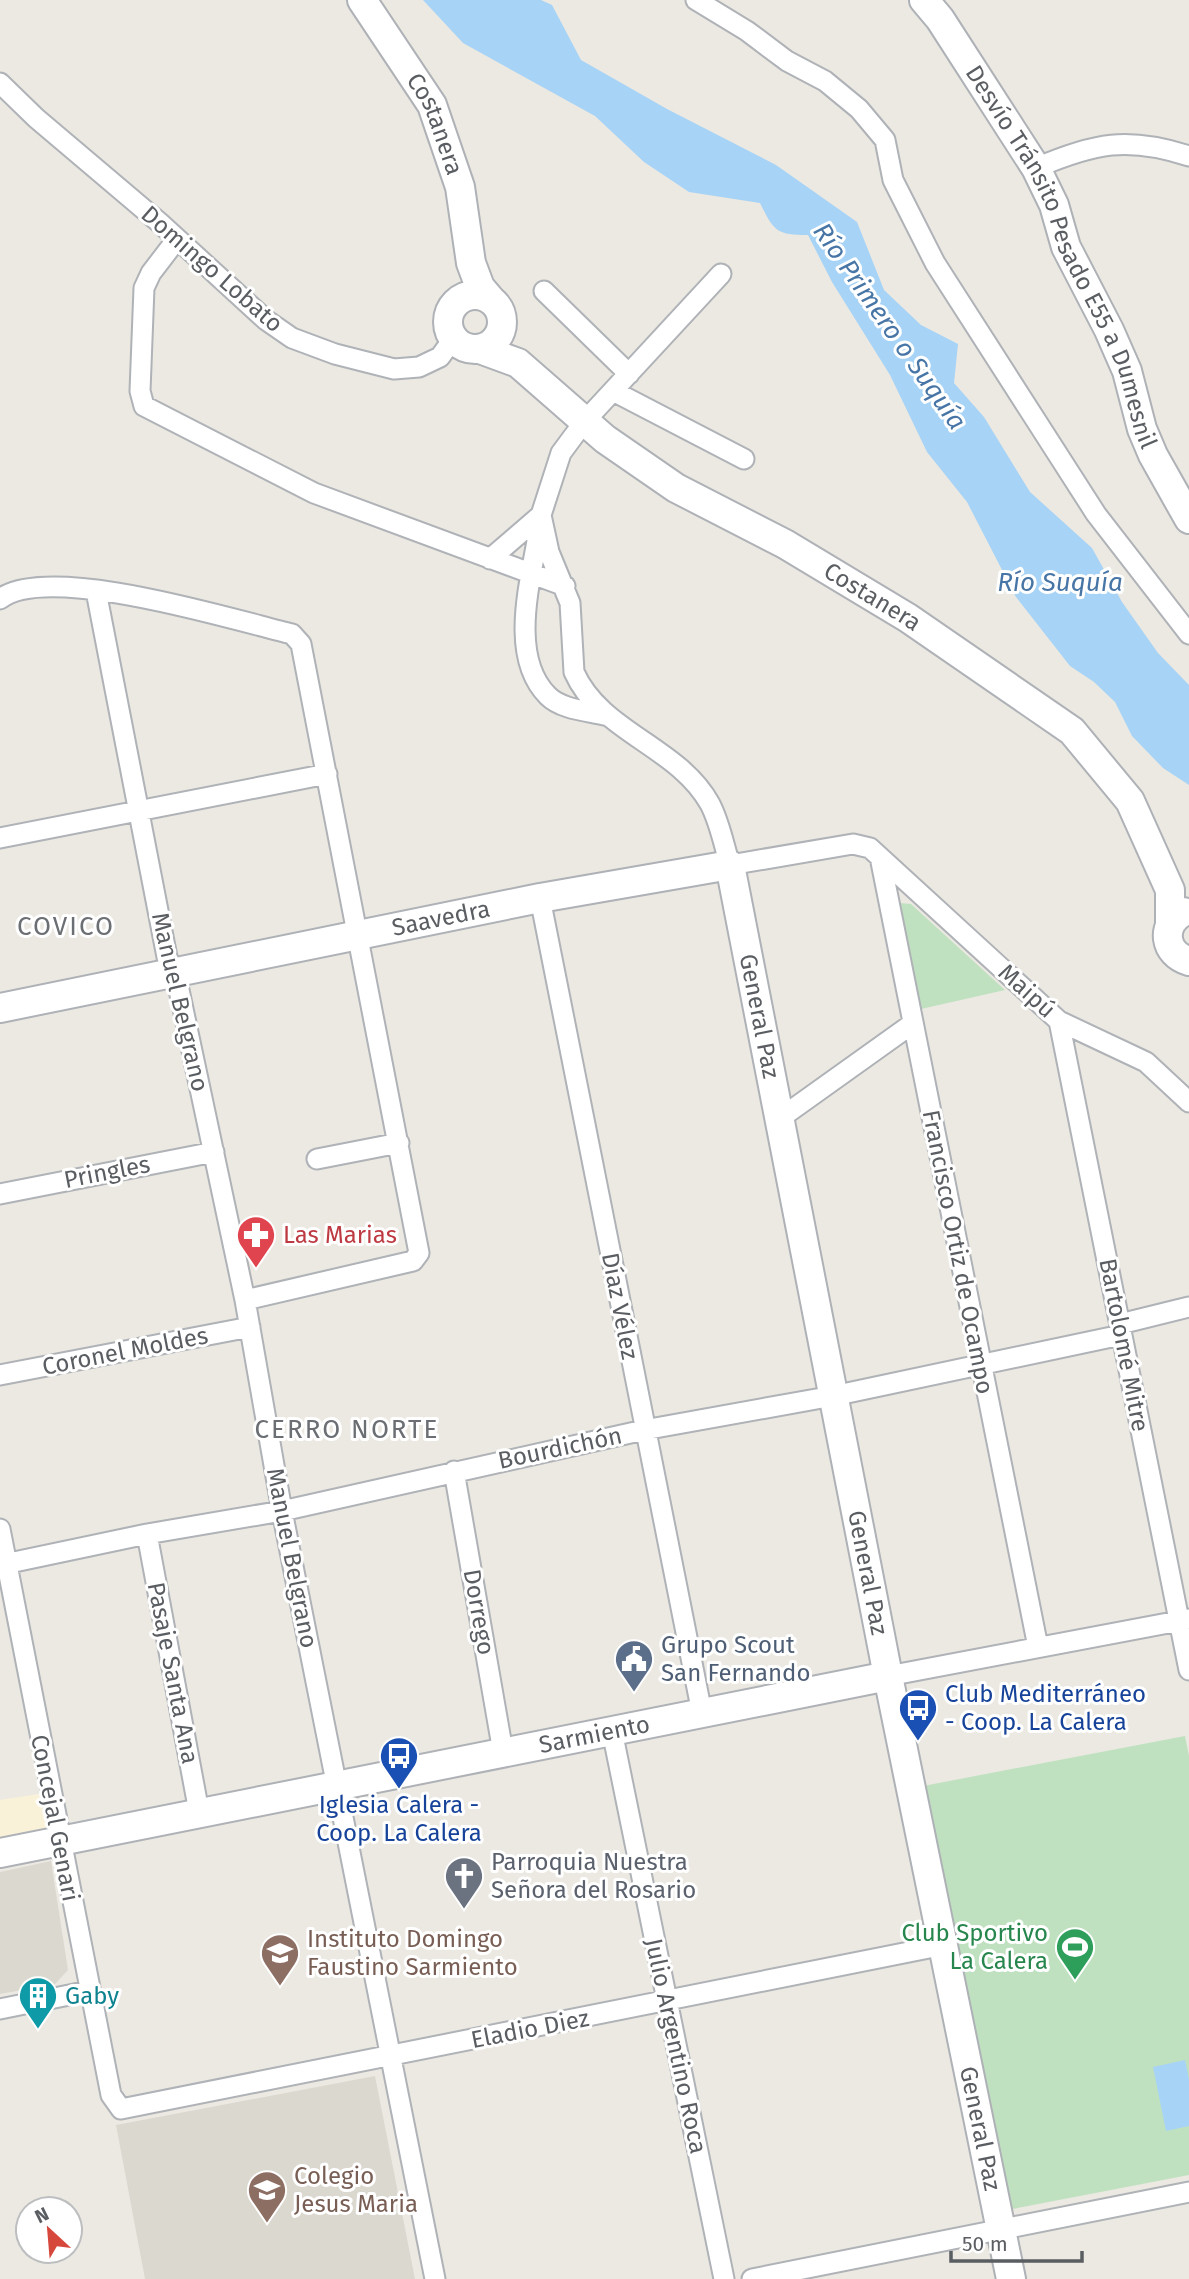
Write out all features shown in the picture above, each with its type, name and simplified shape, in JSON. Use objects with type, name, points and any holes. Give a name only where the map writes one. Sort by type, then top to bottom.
[{"type":"street","name":"Costanera","points":[[362,0],[432,105],[456,171],[471,263],[480,287],[497,312],[506,344],[517,363],[584,422],[676,488],[785,544],[908,618],[1072,731],[1130,801],[1179,908],[1167,932],[1170,948],[1186,962]]},
{"type":"street","points":[[696,0],[747,31],[787,61],[825,81],[859,109],[885,140],[893,180],[935,263],[1096,513],[1189,634]]},
{"type":"street","name":"Desvío Tránsito Pesado E55 a Dumesnil","points":[[924,0],[940,19],[1036,168],[1054,205],[1066,247],[1109,330],[1127,372],[1142,429],[1189,519]]},
{"type":"street","name":"Domingo Lobato","points":[[0,83],[36,118],[267,320],[292,338],[335,354],[394,369],[419,367],[440,357],[453,339]]},
{"type":"street","points":[[1036,168],[1089,147],[1128,143],[1160,147],[1189,156]]},
{"type":"street","points":[[177,239],[151,273],[141,299],[140,391],[144,406],[314,493],[565,586]]},
{"type":"street","name":"Costanera","points":[[471,263],[465,287],[448,315],[449,332],[453,339],[465,348],[480,349],[517,363]]},
{"type":"street","points":[[604,715],[566,706],[548,697],[535,677],[524,628],[524,604],[541,515],[561,453],[584,422],[615,392],[720,274]]},
{"type":"street","points":[[544,290],[629,374]]},
{"type":"street","points":[[458,300],[474,294],[497,312],[495,340],[480,349]]},
{"type":"street","points":[[615,392],[744,459]]},
{"type":"street","points":[[490,559],[541,515]]},
{"type":"street","points":[[541,515],[549,552],[570,603],[574,672],[590,700],[604,715],[653,746],[700,790],[717,820],[730,866]]},
{"type":"street","points":[[0,599],[28,587],[96,591],[188,606],[298,638],[399,1143],[418,1258],[245,1300]]},
{"type":"street","name":"Manuel Belgrano","points":[[96,591],[172,973],[179,990],[245,1300],[282,1511],[339,1786],[435,2279]]},
{"type":"street","points":[[0,838],[327,774]]},
{"type":"street","name":"Saavedra","points":[[0,1008],[540,898],[853,844],[870,848],[880,858]]},
{"type":"street","name":"Maipú","points":[[880,858],[1059,1021],[1131,1052],[1146,1062],[1189,1102]]},
{"type":"street","name":"Francisco Ortiz de Ocampo","points":[[880,858],[1038,1647]]},
{"type":"street","name":"General Paz","points":[[730,866],[888,1676],[1011,2279]]},
{"type":"street","name":"Díaz Vélez","points":[[540,898],[702,1713]]},
{"type":"street","name":"Bartolomé Mitre","points":[[1059,1021],[1121,1329],[1184,1620],[1189,1670]]},
{"type":"street","points":[[779,1119],[912,1024]]},
{"type":"street","points":[[317,1159],[399,1143]]},
{"type":"street","name":"Pringles","points":[[0,1194],[214,1152]]},
{"type":"street","name":"Bourdichón","points":[[3,1564],[147,1534],[282,1511],[644,1430],[833,1396],[980,1365],[1121,1329],[1189,1307]]},
{"type":"street","name":"Coronel Moldes","points":[[0,1374],[250,1327]]},
{"type":"street","name":"Dorrego","points":[[454,1471],[503,1752]]},
{"type":"street","name":"Concejal Genari","points":[[0,1529],[3,1564],[89,1991],[111,2095],[116,2106]]},
{"type":"street","name":"Pasaje Santa Ana","points":[[147,1534],[199,1812]]},
{"type":"street","name":"Sarmiento","points":[[0,1853],[888,1676],[1184,1620]]},
{"type":"street","name":"Julio Argentino Roca","points":[[611,1731],[724,2279]]},
{"type":"street","name":"Eladio Diez","points":[[116,2106],[126,2109],[943,1945]]},
{"type":"street","points":[[0,2009],[89,1991]]},
{"type":"street","points":[[752,2279],[1189,2192]]},
{"type":"shaded area","points":[[39,1794],[52,1851],[0,1861],[0,1800]]},
{"type":"shaded area","points":[[51,1861],[68,1970],[55,1984],[0,1994],[0,1872]]},
{"type":"shaded area","points":[[375,2076],[415,2279],[145,2279],[116,2125]]},
{"type":"green space","points":[[900,903],[911,904],[1005,990],[921,1009],[898,913]]},
{"type":"green space","name":"Club Sportivo La Calera","points":[[1185,1736],[1189,1756],[1189,2175],[1007,2210],[923,1786]]},
{"type":"water","name":"Río Suquía","points":[[423,0],[541,0],[552,5],[581,60],[667,109],[776,165],[857,222],[884,290],[921,325],[958,344],[954,383],[984,417],[1030,492],[1092,548],[1122,602],[1158,653],[1189,685],[1189,785],[1163,768],[1132,736],[1115,702],[1094,682],[1070,666],[1016,597],[967,502],[927,452],[890,375],[832,282],[808,235],[777,230],[760,203],[689,192],[644,162],[595,116],[463,43]]},
{"type":"water","points":[[1185,2060],[1189,2079],[1189,2126],[1166,2131],[1153,2067]]},
{"type":"place","name":"Las Marias","points":[[256,1269]]},
{"type":"place","name":"Grupo Scout San Fernando","points":[[634,1693]]},
{"type":"place","name":"Club Mediterráneo - Coop. La Calera","points":[[918,1742]]},
{"type":"place","name":"Iglesia Calera - Coop. La Calera","points":[[399,1790]]},
{"type":"place","name":"Parroquia Nuestra Señora del Rosario","points":[[464,1910]]},
{"type":"place","name":"Club Sportivo La Calera","points":[[1075,1981]]},
{"type":"place","name":"Instituto Domingo Faustino Sarmiento","points":[[280,1987]]},
{"type":"place","name":"Gaby","points":[[38,2030]]},
{"type":"place","name":"Colegio Jesus Maria","points":[[267,2224]]},
{"type":"district","name":"COVICO","points":[[66,926]]},
{"type":"district","name":"CERRO NORTE","points":[[347,1429]]},
{"type":"water label","name":"Río Primero o Suquía","points":[[890,326]]}]
